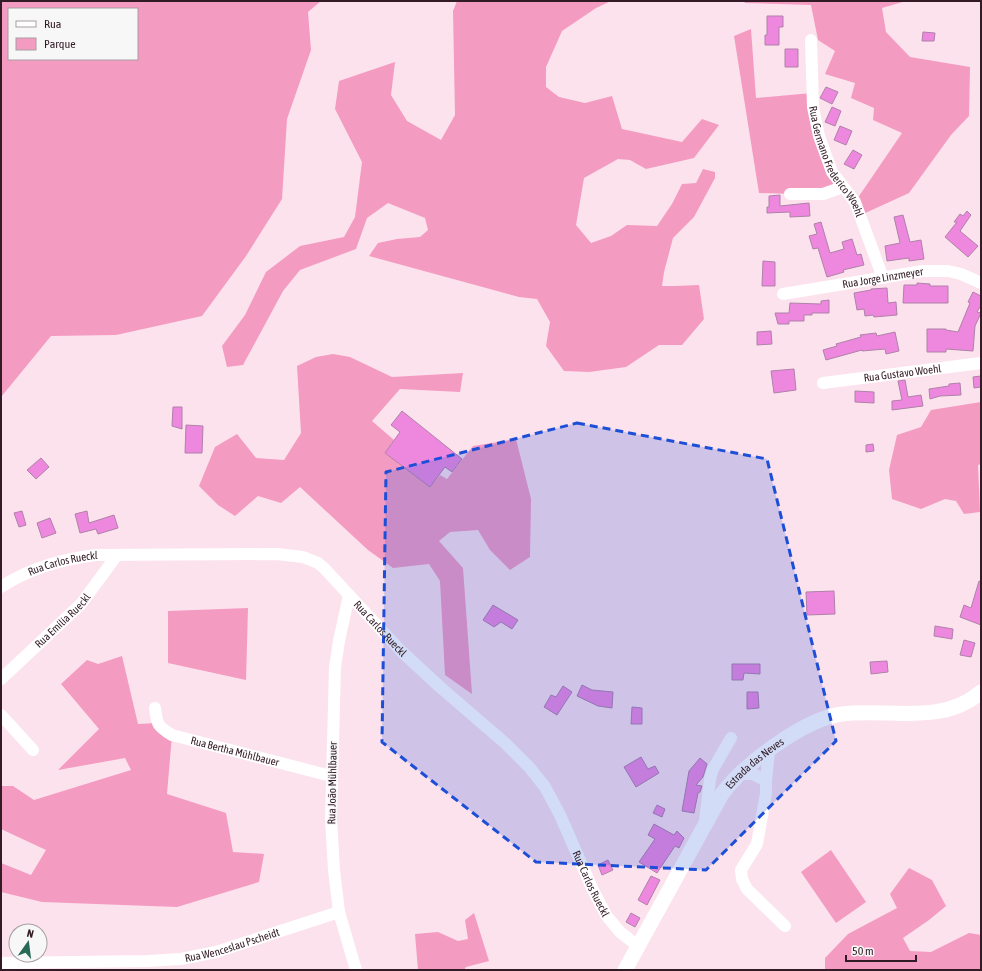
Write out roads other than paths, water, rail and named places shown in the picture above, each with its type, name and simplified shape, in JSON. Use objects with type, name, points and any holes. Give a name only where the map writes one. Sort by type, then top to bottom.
[{"type":"main road","name":"Estrada das Neves","points":[[625,970],[704,824],[722,794],[741,774],[769,751],[809,725],[835,716],[855,713],[930,713],[961,705],[981,692]]},
{"type":"street","name":"Rua Germano Frederico Woehl","points":[[811,40],[812,93],[816,123],[828,165],[853,199],[861,215],[883,278]]},
{"type":"street","points":[[790,194],[823,194],[843,187]]},
{"type":"street","name":"Rua Jorge Linzmeyer","points":[[783,294],[934,271],[961,274],[981,283]]},
{"type":"street","name":"Rua Gustavo Woehl","points":[[823,383],[981,363]]},
{"type":"street","name":"Rua Carlos Rueckl","points":[[1,588],[25,573],[57,562],[90,556],[260,554],[291,555],[310,559],[324,568],[401,651],[505,743],[534,773],[545,787],[560,815],[592,888],[606,915],[620,932],[638,946]]},
{"type":"street","name":"Rua Emília Rueckl","points":[[1,679],[81,604],[117,555]]},
{"type":"street","name":"Rua João Mühlbauer","points":[[350,595],[338,641],[335,667],[331,776],[332,840],[340,912],[356,970]]},
{"type":"street","name":"Rua Bertha Mühlbauer","points":[[155,708],[157,723],[161,728],[172,735],[331,776]]},
{"type":"street","points":[[1,715],[33,750]]},
{"type":"street","points":[[704,824],[710,779],[713,769],[730,738]]},
{"type":"street","points":[[769,751],[766,793],[757,844],[741,870],[742,879],[747,889],[785,926]]},
{"type":"street","points":[[741,774],[753,774],[766,781]]},
{"type":"street","name":"Rua Wenceslau Pscheidt","points":[[1,963],[43,966],[163,965],[181,959],[216,952],[340,912]]}]
